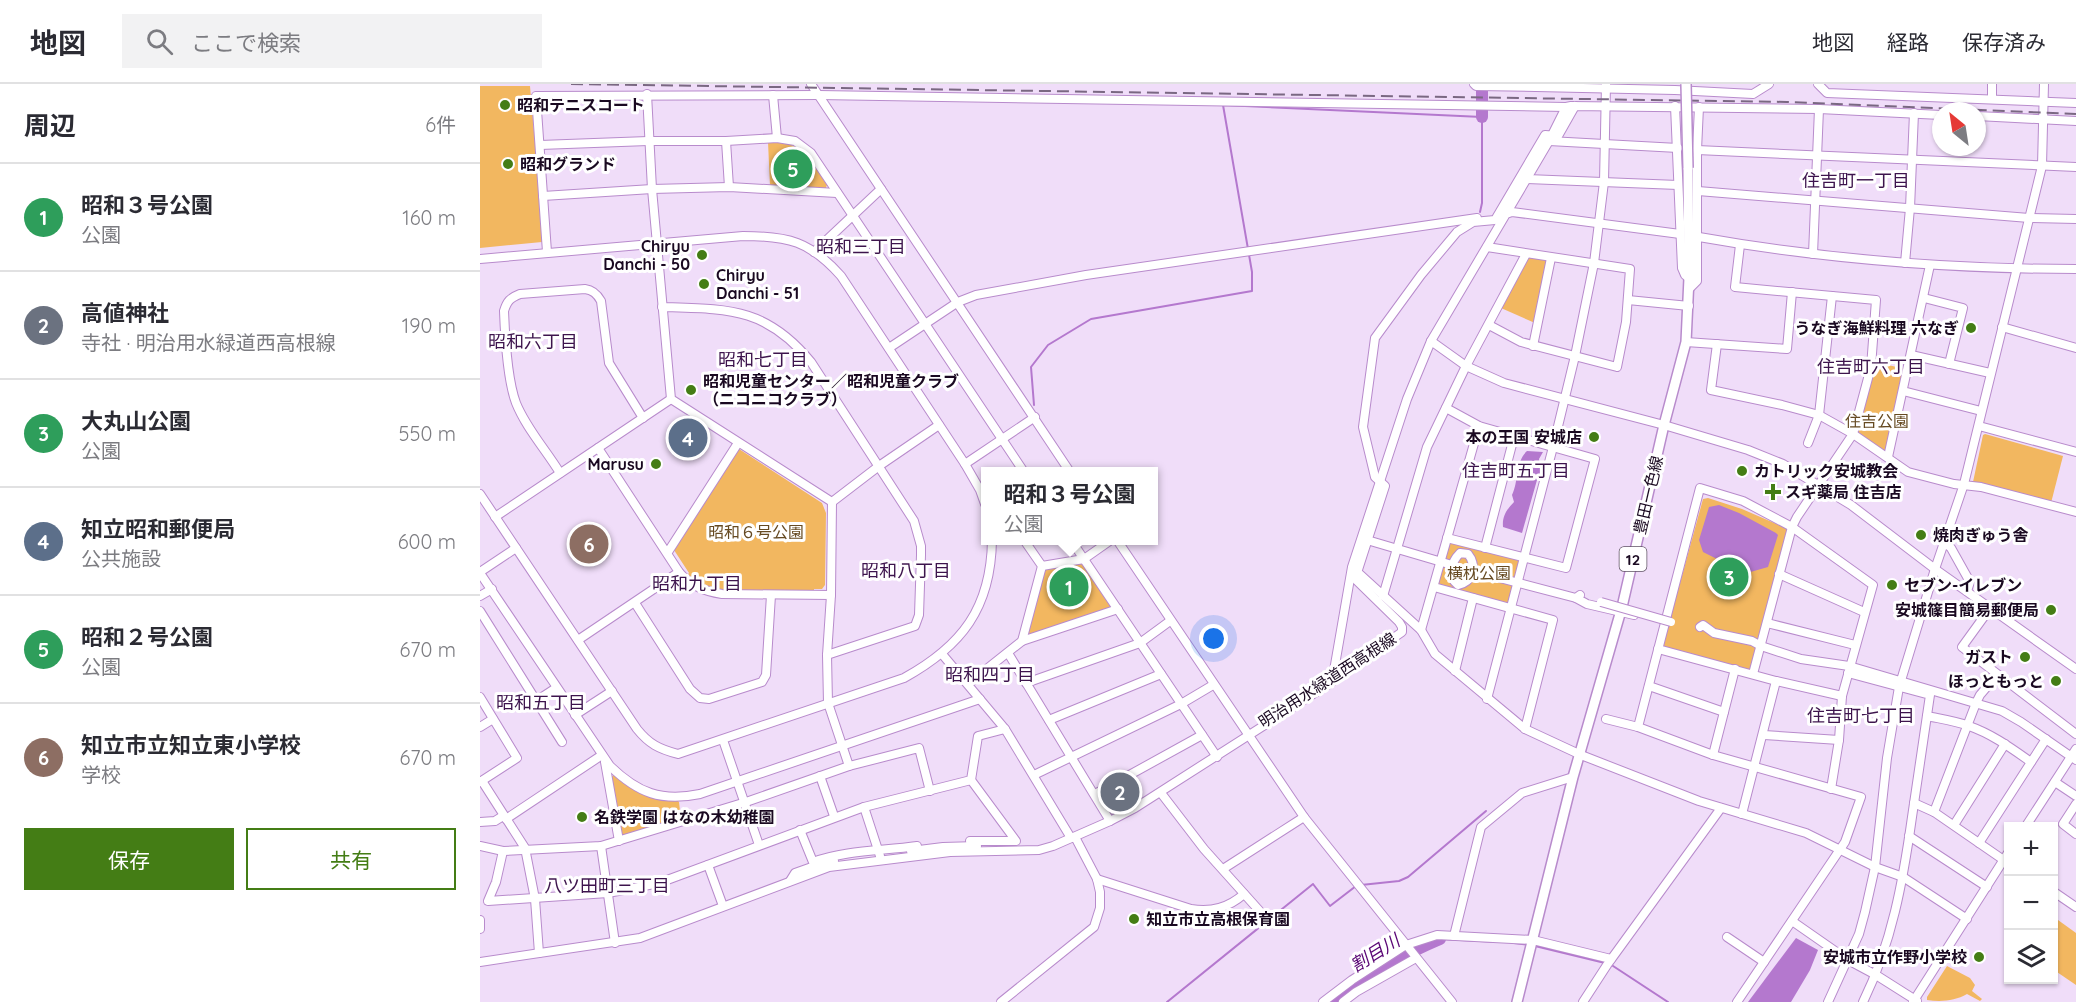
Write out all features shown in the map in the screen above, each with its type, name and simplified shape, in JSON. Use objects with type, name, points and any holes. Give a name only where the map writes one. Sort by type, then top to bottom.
[{"type":"main road","name":"豊田一色線","points":[[1517,1002],[1573,777],[1620,613],[1686,342],[1689,278],[1686,84]]},
{"type":"street","points":[[811,84],[1067,467]]},
{"type":"street","points":[[1475,85],[1675,87],[1753,94],[1768,84]]},
{"type":"street","points":[[1992,84],[1992,99]]},
{"type":"street","points":[[1828,1002],[1859,934],[1875,867],[1887,758],[1900,684],[1964,484],[2042,166],[2044,84]]},
{"type":"street","points":[[1822,86],[1827,93],[1871,96],[2076,103]]},
{"type":"street","points":[[1487,699],[1553,447],[1594,263],[1604,182],[1606,87]]},
{"type":"street","points":[[647,94],[648,141],[671,399]]},
{"type":"street","points":[[773,95],[777,138]]},
{"type":"street","points":[[547,252],[536,96],[819,95],[1566,108],[1575,106],[1699,106],[1932,114]]},
{"type":"street","points":[[1551,138],[1558,136],[1575,106]]},
{"type":"street","points":[[1676,106],[1682,268],[1689,278]]},
{"type":"street","points":[[1689,289],[1697,281],[1699,106]]},
{"type":"street","points":[[1355,569],[1385,486],[1375,477],[1363,427],[1375,338],[1421,275],[1457,232],[1473,222],[1495,220],[1502,214],[1527,179],[1566,108]]},
{"type":"street","points":[[1813,254],[1819,109]]},
{"type":"street","points":[[1905,263],[1913,160],[1914,113]]},
{"type":"street","points":[[1986,117],[2076,121]]},
{"type":"street","points":[[1332,676],[1355,569],[1407,399],[1431,341],[1487,247],[1502,214],[1545,135],[1551,138],[1606,144],[1678,148]]},
{"type":"street","points":[[540,145],[777,138],[795,141],[811,153],[1021,467]]},
{"type":"street","points":[[726,141],[729,187]]},
{"type":"street","points":[[1697,150],[2076,167]]},
{"type":"street","points":[[1527,179],[1678,185]]},
{"type":"street","points":[[543,196],[729,187],[837,193]]},
{"type":"street","points":[[814,252],[881,189]]},
{"type":"street","points":[[1698,191],[2029,218],[2076,219]]},
{"type":"street","points":[[889,348],[958,302],[986,293],[1086,275],[1512,212],[1680,234]]},
{"type":"street","points":[[480,259],[743,236],[774,236],[796,241],[829,263],[841,276],[965,464],[981,493]]},
{"type":"street","points":[[1699,237],[1813,254],[1905,263],[2016,269],[2076,268]]},
{"type":"street","points":[[1740,244],[1735,287],[1876,300],[1871,367],[1853,434],[1792,527],[1753,674]]},
{"type":"street","points":[[1487,247],[1630,268],[1628,300],[1617,367],[1533,346],[1489,325]]},
{"type":"street","points":[[1383,596],[1427,447],[1466,366],[1526,254]]},
{"type":"street","points":[[1533,346],[1551,258]]},
{"type":"street","points":[[1887,457],[1930,265]]},
{"type":"street","points":[[560,473],[523,416],[510,384],[504,311],[506,303],[512,297],[520,294],[585,289],[598,295],[601,301],[609,363],[643,418]]},
{"type":"street","points":[[1686,342],[1787,349],[1792,292]]},
{"type":"street","points":[[1808,443],[1819,415],[1832,296]]},
{"type":"street","points":[[1924,298],[1963,308],[1950,364]]},
{"type":"street","points":[[1628,300],[1689,306]]},
{"type":"street","points":[[662,308],[724,309],[743,313],[755,317],[780,332],[799,348],[811,362],[879,466],[916,527],[921,555],[919,620],[915,626],[827,655]]},
{"type":"street","points":[[2002,327],[2076,348]]},
{"type":"street","points":[[1431,341],[1466,366],[1504,382],[1563,400],[1664,425],[1748,450],[1783,464],[1851,505],[1935,569],[2076,669]]},
{"type":"street","points":[[1717,344],[1711,390],[1819,415],[1853,434],[1908,472],[1954,484],[1982,487],[2076,512]]},
{"type":"street","points":[[1911,355],[1990,373]]},
{"type":"street","points":[[1903,391],[1982,411]]},
{"type":"street","points":[[495,517],[671,399]]},
{"type":"street","points":[[671,399],[832,502]]},
{"type":"street","points":[[1446,408],[1479,426],[1595,459],[1566,568],[1447,538]]},
{"type":"street","points":[[965,464],[1035,417]]},
{"type":"street","points":[[832,502],[939,425]]},
{"type":"street","points":[[1421,630],[1479,426]]},
{"type":"street","points":[[1978,426],[2076,452]]},
{"type":"street","points":[[1485,548],[1514,437]]},
{"type":"street","points":[[668,552],[738,442]]},
{"type":"street","points":[[598,448],[680,572],[694,585],[707,592],[831,595]]},
{"type":"street","points":[[1638,727],[1700,488],[1743,501],[1792,527],[1873,585],[1842,696],[1839,740],[1831,789]]},
{"type":"street","points":[[480,494],[647,742],[660,749],[678,754],[904,678],[942,654],[962,634],[985,591],[990,572],[992,545]]},
{"type":"street","points":[[832,502],[831,595],[827,655],[828,703],[849,766]]},
{"type":"street","points":[[1367,540],[1452,565]]},
{"type":"street","points":[[1944,542],[1951,548],[1970,582],[1967,591]]},
{"type":"street","points":[[1022,641],[1042,566],[1027,545]]},
{"type":"street","points":[[800,830],[813,862],[830,856],[1039,850],[1161,793],[1215,755],[1074,545]]},
{"type":"street","points":[[1042,566],[1084,559],[1104,545]]},
{"type":"street","points":[[1120,545],[1304,817],[1452,1002]]},
{"type":"street","points":[[516,548],[480,573],[603,757],[630,784],[644,792],[670,798],[700,794],[980,699]]},
{"type":"street","points":[[1466,553],[1472,559],[1473,571],[1466,582],[1458,585],[1452,579],[1452,565],[1457,556],[1466,553]]},
{"type":"street","points":[[1355,569],[1421,630],[1435,654],[1525,729],[1581,755],[1666,788],[1721,808],[1806,833],[1839,851],[1903,877],[1967,919]]},
{"type":"street","name":"明治用水緑道西高根線","points":[[1109,819],[1215,755],[1401,632],[1402,627],[1399,622],[1355,579],[1355,569]]},
{"type":"street","points":[[1473,571],[1517,584],[1578,596],[1587,604],[1634,615]]},
{"type":"street","points":[[578,639],[680,572]]},
{"type":"street","points":[[1779,574],[1864,612]]},
{"type":"street","points":[[1434,587],[1553,620],[1525,729]]},
{"type":"street","points":[[480,597],[492,589]]},
{"type":"street","points":[[635,603],[690,689],[700,698],[709,699],[762,682],[766,675],[771,595]]},
{"type":"street","points":[[1455,671],[1473,598]]},
{"type":"street","points":[[1601,602],[1671,622]]},
{"type":"street","points":[[1991,607],[1962,647],[2076,734]]},
{"type":"street","points":[[968,684],[1022,641],[1118,609]]},
{"type":"street","points":[[480,611],[562,742]]},
{"type":"street","points":[[1026,683],[1140,643],[1170,621]]},
{"type":"street","points":[[1767,623],[1855,645]]},
{"type":"street","points":[[1700,627],[1703,625],[1714,633],[1752,641],[1802,659],[1848,669],[2002,711],[2074,755],[2029,822]]},
{"type":"street","points":[[1658,649],[1776,681],[1842,696]]},
{"type":"street","points":[[1008,653],[1109,819]]},
{"type":"street","points":[[942,654],[1005,729],[1097,879],[1100,908],[1094,927],[1001,1002]]},
{"type":"street","points":[[1713,755],[1735,669]]},
{"type":"street","points":[[1049,720],[1161,674]]},
{"type":"street","points":[[1934,813],[1976,703],[1997,675]]},
{"type":"street","points":[[1742,814],[1776,681]]},
{"type":"street","points":[[1863,1002],[1876,975],[1890,935],[1903,877],[1930,695],[1900,684]]},
{"type":"street","points":[[1034,775],[1181,704],[1213,685]]},
{"type":"street","points":[[1649,686],[1724,712]]},
{"type":"street","points":[[536,701],[556,688]]},
{"type":"street","points":[[575,715],[612,691]]},
{"type":"street","points":[[480,697],[517,758],[481,782],[525,848],[534,899],[539,953]]},
{"type":"street","points":[[1927,716],[1967,725],[2006,744],[2031,762]]},
{"type":"street","points":[[480,727],[493,719]]},
{"type":"street","points":[[1606,719],[1638,727],[1713,755],[1861,797],[1845,842],[1737,1002]]},
{"type":"street","points":[[480,962],[615,943],[657,932],[829,867],[881,855],[966,841],[1016,841],[971,780],[978,736],[1005,729]]},
{"type":"street","points":[[1095,794],[1202,735]]},
{"type":"street","points":[[1764,735],[1839,740]]},
{"type":"street","points":[[1979,843],[2046,739]]},
{"type":"street","points":[[723,740],[759,845]]},
{"type":"street","points":[[1954,825],[2006,744]]},
{"type":"street","points":[[480,846],[503,850],[601,846],[746,802],[849,766],[919,747],[930,791]]},
{"type":"street","points":[[480,822],[495,821],[504,817],[603,757]]},
{"type":"street","points":[[603,757],[619,840]]},
{"type":"street","points":[[820,776],[834,816]]},
{"type":"street","points":[[1454,936],[1481,827],[1522,793],[1573,777]]},
{"type":"street","points":[[503,850],[496,882],[488,901],[608,892],[659,883],[834,816],[971,780]]},
{"type":"street","points":[[2055,782],[2076,796]]},
{"type":"street","points":[[1161,793],[1265,917]]},
{"type":"street","points":[[1914,803],[1954,825],[2004,860]]},
{"type":"street","points":[[2076,804],[2063,824],[2076,834]]},
{"type":"street","points":[[864,807],[881,855]]},
{"type":"street","points":[[1583,1002],[1609,962],[1721,808]]},
{"type":"street","points":[[1223,869],[1304,817]]},
{"type":"street","points":[[1909,836],[1987,887]]},
{"type":"street","points":[[601,846],[615,943]]},
{"type":"street","points":[[1792,921],[1848,960],[1876,975],[1915,1001],[2004,864]]},
{"type":"street","points":[[708,865],[723,906]]},
{"type":"street","points":[[1097,879],[1191,909],[1204,911],[1232,904],[1244,894]]},
{"type":"street","points":[[2058,895],[2076,907]]},
{"type":"street","points":[[480,920],[480,929]]},
{"type":"street","points":[[1323,1002],[1406,945],[1437,934],[1532,944],[1609,962]]},
{"type":"street","points":[[1727,938],[1764,962]]},
{"type":"street","points":[[1343,1002],[1415,956]]},
{"type":"green space","name":"昭和グランド","points":[[480,86],[530,86],[534,132],[539,133],[542,242],[480,248]]},
{"type":"green space","points":[[768,142],[791,145],[805,153],[827,185],[825,190],[770,186]]},
{"type":"green space","points":[[1530,257],[1547,262],[1535,323],[1501,308]]},
{"type":"green space","name":"住吉公園","points":[[1874,362],[1906,369],[1886,454],[1856,433]]},
{"type":"green space","points":[[1985,434],[2063,456],[2051,503],[1973,482]]},
{"type":"green space","name":"昭和６号公園","points":[[739,449],[822,503],[826,513],[825,585],[822,589],[814,589],[814,593],[723,591],[707,589],[686,576],[689,573],[674,550]]},
{"type":"green space","points":[[1708,498],[1742,509],[1786,528],[1789,532],[1750,670],[1663,645],[1703,499]]},
{"type":"green space","name":"横枕公園","points":[[1450,542],[1519,560],[1510,603],[1439,586],[1437,583]]},
{"type":"green space","points":[[1082,562],[1111,604],[1109,609],[1031,636],[1027,632],[1043,570]]},
{"type":"green space","points":[[614,775],[642,794],[677,800],[681,820],[622,837],[611,777]]},
{"type":"green space","points":[[2058,920],[2076,933],[2076,985],[2058,973]]},
{"type":"green space","points":[[1947,966],[1970,978],[1975,985],[1972,991],[1982,999],[1980,1001],[1967,994],[1948,1000],[1927,1000]]},
{"type":"shaded area","points":[[1527,451],[1543,452],[1539,459],[1540,465],[1543,464],[1543,469],[1537,480],[1522,533],[1503,527],[1503,519],[1514,502],[1512,495],[1519,466]]},
{"type":"shaded area","points":[[1719,505],[1739,513],[1778,535],[1768,567],[1740,575],[1703,552],[1699,540],[1709,507]]},
{"type":"shaded area","points":[[1796,938],[1818,950],[1810,970],[1791,1002],[1748,1002]]},
{"type":"waterway","points":[[1482,84],[1482,117]]},
{"type":"waterway","points":[[1034,405],[1031,367],[1048,345],[1091,319],[1252,291],[1252,272],[1223,105],[1482,117],[1482,203],[1480,212]]},
{"type":"waterway","points":[[1361,885],[1399,881],[1408,877],[1486,811]]},
{"type":"waterway","points":[[1167,1002],[1313,884],[1330,906],[1356,886]]},
{"type":"waterway","points":[[1440,939],[1499,942]]},
{"type":"waterway","name":"割目川","points":[[1332,1002],[1384,967],[1440,939]]},
{"type":"waterway","points":[[1514,943],[1529,945]]},
{"type":"waterway","points":[[1535,946],[1605,963]]},
{"type":"waterway","points":[[1610,964],[1668,1002]]},
{"type":"railway","points":[[571,84],[1787,102],[2076,114]]},
{"type":"place","name":"昭和テニスコート","points":[[505,105]]},
{"type":"place","name":"昭和グランド","points":[[508,164]]},
{"type":"place","name":"昭和２号公園","points":[[793,169]]},
{"type":"place","name":"Chiryu Danchi - 50","points":[[702,255]]},
{"type":"place","name":"Chiryu Danchi - 51","points":[[704,284]]},
{"type":"place","name":"うなぎ海鮮料理 六なぎ","points":[[1971,328]]},
{"type":"place","name":"昭和児童センター／昭和児童クラブ （ニコニコクラブ）","points":[[691,390]]},
{"type":"place","name":"本の王国 安城店","points":[[1594,437]]},
{"type":"place","name":"知立昭和郵便局","points":[[688,438]]},
{"type":"place","name":"Marusu","points":[[656,464]]},
{"type":"place","name":"カトリック安城教会","points":[[1742,471]]},
{"type":"place","name":"スギ薬局 住吉店","points":[[1773,492]]},
{"type":"place","name":"焼肉ぎゅう舎","points":[[1921,535]]},
{"type":"place","name":"知立市立知立東小学校","points":[[589,544]]},
{"type":"place","name":"大丸山公園","points":[[1729,577]]},
{"type":"place","name":"セブン-イレブン","points":[[1892,585]]},
{"type":"place","name":"昭和３号公園","points":[[1069,587]]},
{"type":"place","name":"安城篠目簡易郵便局","points":[[2051,610]]},
{"type":"place","name":"ガスト","points":[[2025,657]]},
{"type":"place","name":"ほっともっと","points":[[2056,681]]},
{"type":"place","name":"高値神社","points":[[1120,792]]},
{"type":"place","name":"名鉄学園 はなの木幼稚園","points":[[582,817]]},
{"type":"place","name":"知立市立高根保育園","points":[[1134,919]]},
{"type":"place","name":"安城市立作野小学校","points":[[1979,957]]},
{"type":"district","name":"住吉町一丁目","points":[[1856,180]]},
{"type":"district","name":"昭和三丁目","points":[[861,246]]},
{"type":"district","name":"昭和六丁目","points":[[533,341]]},
{"type":"district","name":"昭和七丁目","points":[[763,359]]},
{"type":"district","name":"住吉町六丁目","points":[[1871,366]]},
{"type":"district","name":"住吉町五丁目","points":[[1516,470]]},
{"type":"district","name":"昭和八丁目","points":[[906,570]]},
{"type":"district","name":"昭和九丁目","points":[[697,583]]},
{"type":"district","name":"昭和四丁目","points":[[990,674]]},
{"type":"district","name":"昭和五丁目","points":[[541,702]]},
{"type":"district","name":"住吉町七丁目","points":[[1861,715]]},
{"type":"district","name":"八ツ田町三丁目","points":[[607,885]]}]
